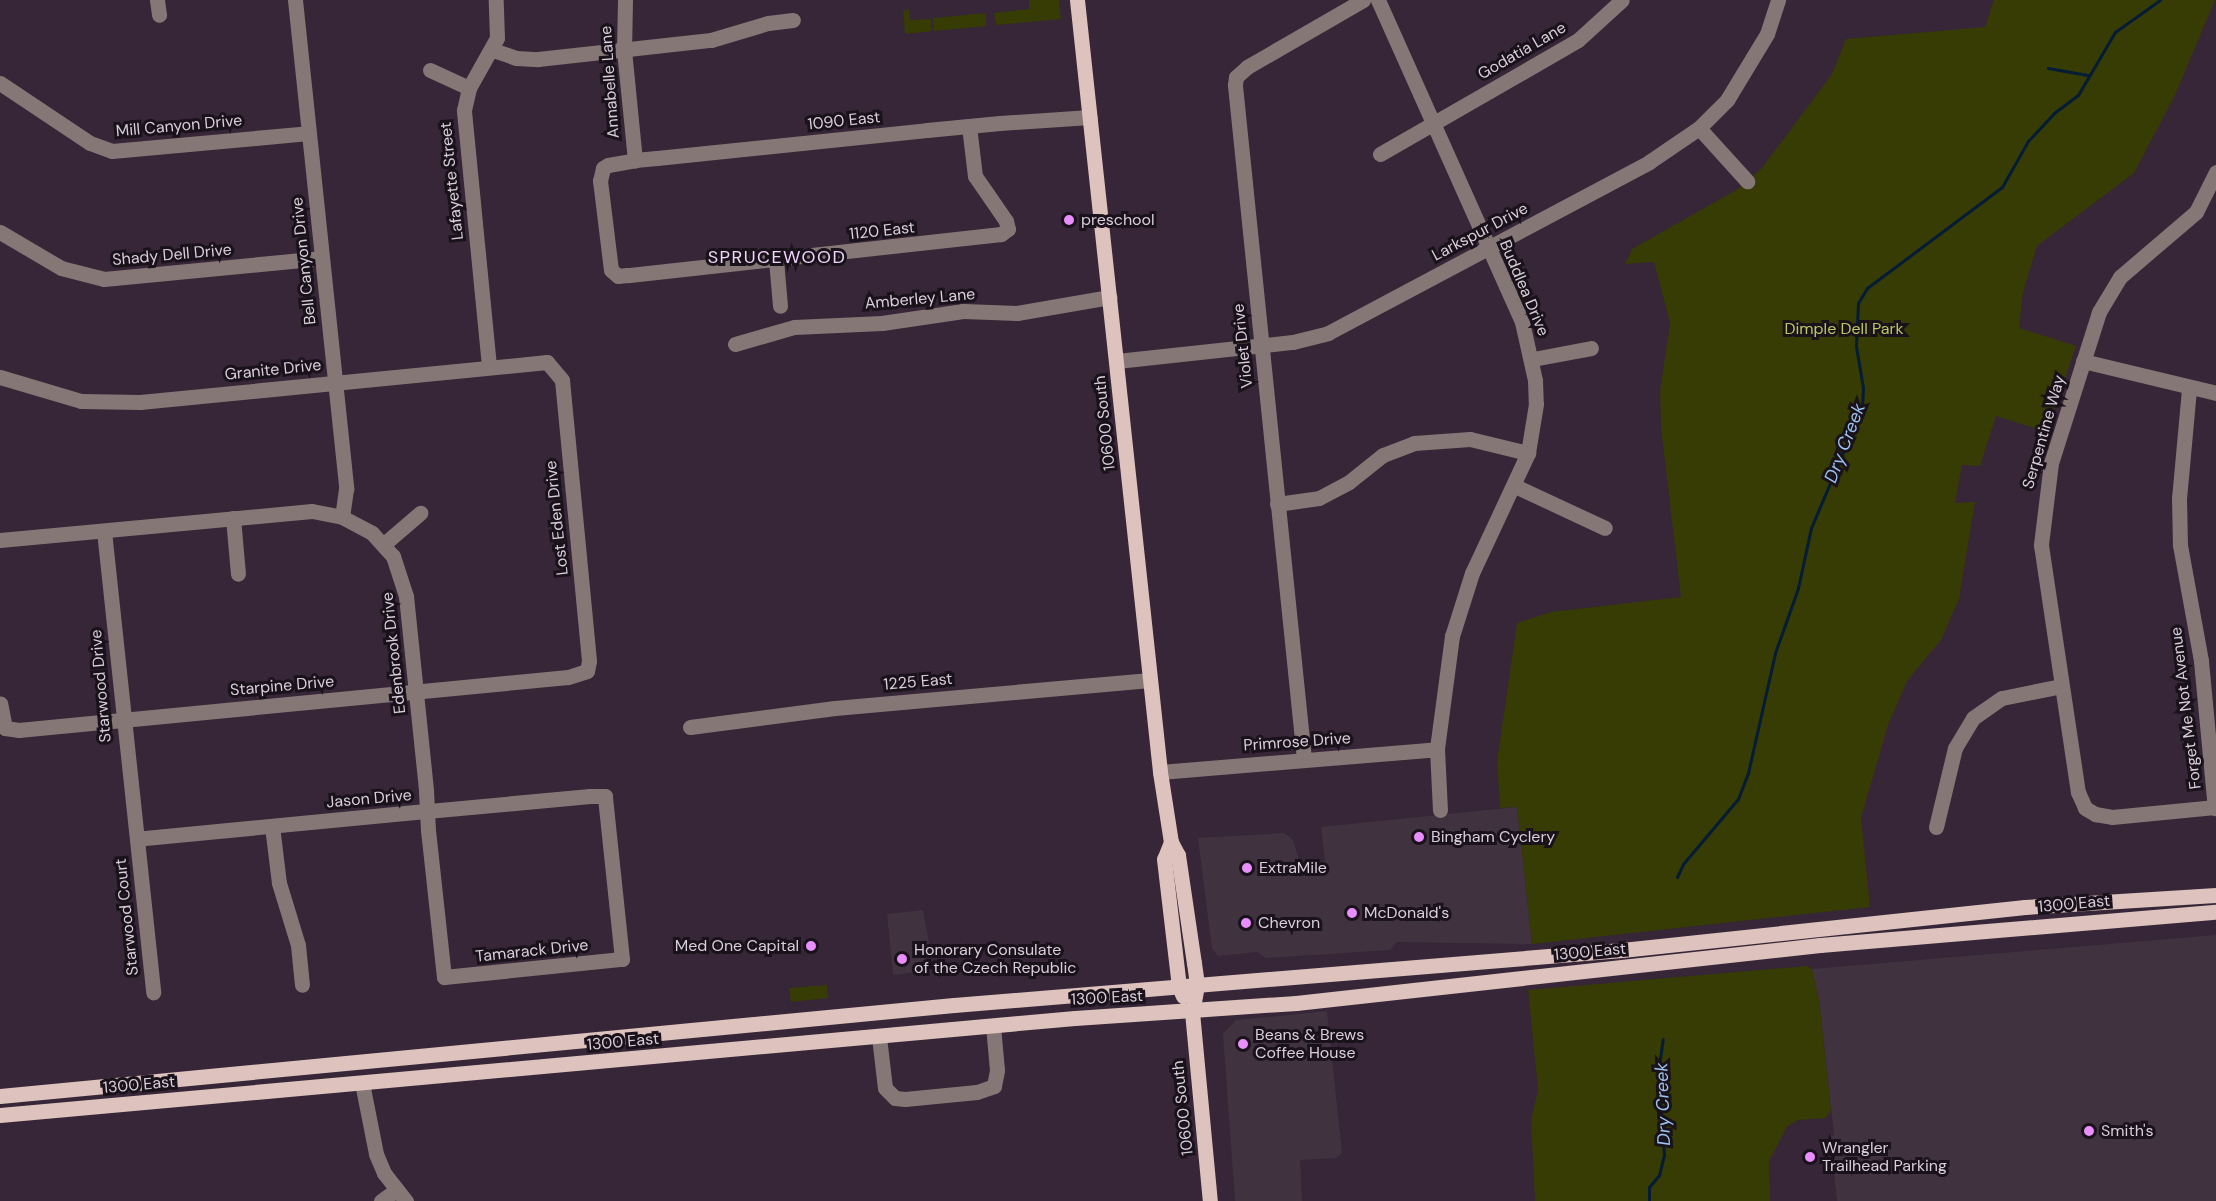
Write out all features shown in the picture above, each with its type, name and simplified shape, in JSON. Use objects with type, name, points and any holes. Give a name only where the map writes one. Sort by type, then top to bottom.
[{"type":"main road","name":"10600 South","points":[[1077,0],[1160,771],[1171,842],[1178,855],[1197,986],[1192,1012],[1210,1201]]},
{"type":"main road","name":"10600 South","points":[[1171,842],[1164,859],[1179,987],[1192,1012]]},
{"type":"main road","name":"1300 East","points":[[0,1096],[1179,987],[1612,951],[2025,907],[2216,895]]},
{"type":"main road","points":[[2175,915],[2183,906],[2216,903]]},
{"type":"main road","name":"1300 East","points":[[0,1116],[993,1026],[1192,1012],[1933,934],[2216,912]]},
{"type":"main road","points":[[362,1083],[370,1070],[437,1062],[466,1053]]},
{"type":"street","name":"Bell Canyon Drive","points":[[295,0],[346,489],[342,517]]},
{"type":"street","name":"Lafayette Street","points":[[489,366],[464,121],[469,88],[493,50],[498,26],[495,0]]},
{"type":"street","name":"Annabelle Lane","points":[[625,0],[624,50],[635,160]]},
{"type":"street","name":"Violet Drive","points":[[1304,759],[1235,94],[1236,77],[1247,67],[1363,0]]},
{"type":"street","name":"Buddlea Drive","points":[[1378,0],[1522,322],[1533,359],[1536,404],[1528,453],[1515,486],[1486,540],[1461,603],[1444,678],[1437,749],[1440,810]]},
{"type":"street","name":"Godatia Lane","points":[[1380,154],[1591,31],[1623,0]]},
{"type":"street","name":"Larkspur Drive","points":[[1117,361],[1261,346],[1328,333],[1649,162],[1699,128],[1726,100],[1749,68],[1767,34],[1778,0]]},
{"type":"street","points":[[493,50],[527,59],[624,50],[711,40],[768,23],[794,20]]},
{"type":"street","points":[[430,70],[469,88]]},
{"type":"street","name":"Mill Canyon Drive","points":[[0,83],[90,143],[112,151],[308,133]]},
{"type":"street","name":"1090 East","points":[[614,274],[608,259],[600,182],[603,168],[635,160],[969,126],[1090,117]]},
{"type":"street","name":"1120 East","points":[[614,274],[983,239],[1008,229],[975,176],[969,126]]},
{"type":"street","points":[[1699,128],[1747,181]]},
{"type":"street","name":"Serpentine Way","points":[[2216,172],[2196,212],[2133,264],[2108,292],[2083,361],[2051,463],[2041,517],[2043,573],[2078,792],[2085,808],[2095,814],[2112,817],[2216,807]]},
{"type":"street","name":"Shady Dell Drive","points":[[0,232],[61,268],[104,279],[322,258]]},
{"type":"street","points":[[776,260],[780,306]]},
{"type":"street","name":"Amberley Lane","points":[[735,344],[794,327],[882,323],[963,311],[1017,313],[1110,297]]},
{"type":"street","points":[[1533,359],[1591,348]]},
{"type":"street","name":"Granite Drive","points":[[0,377],[51,396],[110,403],[536,361],[552,365]]},
{"type":"street","points":[[2083,361],[2189,390],[2216,393]]},
{"type":"street","name":"Lost Eden Drive","points":[[552,365],[561,380],[589,656],[587,671]]},
{"type":"street","name":"Forget Me Not Avenue","points":[[2189,390],[2179,498],[2180,545],[2201,661],[2216,807]]},
{"type":"street","points":[[1277,504],[1319,498],[1349,482],[1383,455],[1414,442],[1470,438],[1528,453]]},
{"type":"street","points":[[1515,486],[1605,528]]},
{"type":"street","name":"Edenbrook Drive","points":[[0,540],[312,511],[342,517],[372,532],[384,544],[404,582],[417,692],[444,977]]},
{"type":"street","points":[[384,544],[420,513]]},
{"type":"street","points":[[233,518],[238,574]]},
{"type":"street","name":"Starwood Drive","points":[[104,531],[122,720],[137,838]]},
{"type":"street","name":"Starpine Drive","points":[[0,703],[5,728],[12,730],[568,677],[587,671]]},
{"type":"street","name":"1225 East","points":[[690,727],[835,708],[1150,680]]},
{"type":"street","points":[[1936,828],[1955,748],[1973,718],[2002,698],[2061,686]]},
{"type":"street","name":"Primrose Drive","points":[[1160,771],[1437,749]]},
{"type":"street","name":"Jason Drive","points":[[137,838],[605,796],[622,959]]},
{"type":"street","points":[[272,826],[279,883],[296,937],[302,985]]},
{"type":"street","name":"Starwood Court","points":[[137,838],[153,992]]},
{"type":"street","name":"Tamarack Drive","points":[[444,977],[622,959]]},
{"type":"street","points":[[879,1037],[883,1083],[895,1098],[977,1092],[994,1086],[997,1070],[993,1026]]},
{"type":"street","points":[[362,1083],[369,1135],[384,1173],[401,1196],[381,1201]]},
{"type":"shaded area","points":[[1517,807],[1532,944],[1397,942],[1390,950],[1266,958],[1257,952],[1218,956],[1212,949],[1198,838],[1284,833],[1293,840],[1300,863],[1306,864],[1325,861],[1321,827]]},
{"type":"shaded area","points":[[923,910],[930,948],[925,948],[927,971],[893,975],[887,914]]},
{"type":"shaded area","points":[[2216,935],[2216,1201],[1837,1201],[1830,1135],[1834,1136],[1833,1125],[1819,999],[1812,969]]},
{"type":"shaded area","points":[[1327,1011],[1342,1153],[1336,1158],[1300,1160],[1302,1201],[1235,1201],[1223,1034],[1236,1020]]},
{"type":"green space","points":[[1029,0],[1059,0],[1061,19],[996,25],[994,13],[1029,9]]},
{"type":"green space","name":"Dimple Dell Park","points":[[1994,0],[2215,0],[2175,95],[2134,173],[2037,246],[2023,292],[2019,328],[2076,346],[2047,432],[1996,416],[1980,466],[1962,465],[1955,503],[1975,502],[1959,599],[1941,640],[1907,681],[1888,725],[1861,818],[1870,907],[1532,944],[1517,807],[1500,808],[1497,761],[1517,623],[1551,612],[1681,597],[1661,428],[1660,391],[1670,323],[1654,262],[1625,264],[1632,249],[1738,189],[1762,168],[1832,74],[1846,39],[1985,27]]},
{"type":"green space","points":[[909,9],[910,20],[931,19],[932,31],[905,34],[903,11]]},
{"type":"green space","points":[[986,13],[986,26],[934,31],[933,18]]},
{"type":"green space","points":[[1807,966],[1812,969],[1819,999],[1831,1110],[1826,1118],[1798,1120],[1787,1127],[1769,1161],[1770,1201],[1535,1201],[1531,1120],[1538,1090],[1528,990]]},
{"type":"green space","points":[[827,985],[828,998],[791,1002],[789,988]]},
{"type":"waterway","name":"Dry Creek","points":[[1677,877],[1683,864],[1738,799],[1748,773],[1775,653],[1798,588],[1811,528],[1862,407],[1863,388],[1856,346],[1858,303],[1867,288],[2002,187],[2028,141],[2054,113],[2078,95],[2115,32],[2160,0]]},
{"type":"waterway","points":[[2048,68],[2087,75]]},
{"type":"waterway","name":"Dry Creek","points":[[1649,1201],[1649,1187],[1659,1175],[1664,1155],[1658,1073],[1663,1039]]},
{"type":"place","name":"preschool","points":[[1069,220]]},
{"type":"place","name":"Bingham Cyclery","points":[[1419,837]]},
{"type":"place","name":"ExtraMile","points":[[1247,868]]},
{"type":"place","name":"McDonald's","points":[[1352,913]]},
{"type":"place","name":"Chevron","points":[[1246,923]]},
{"type":"place","name":"Med One Capital","points":[[811,946]]},
{"type":"place","name":"Honorary Consulate of the Czech Republic","points":[[902,959]]},
{"type":"place","name":"Beans & Brews Coffee House","points":[[1243,1044]]},
{"type":"place","name":"Smith's","points":[[2089,1131]]},
{"type":"place","name":"Wrangler Trailhead Parking","points":[[1810,1157]]},
{"type":"district","name":"SPRUCEWOOD","points":[[777,257]]}]
